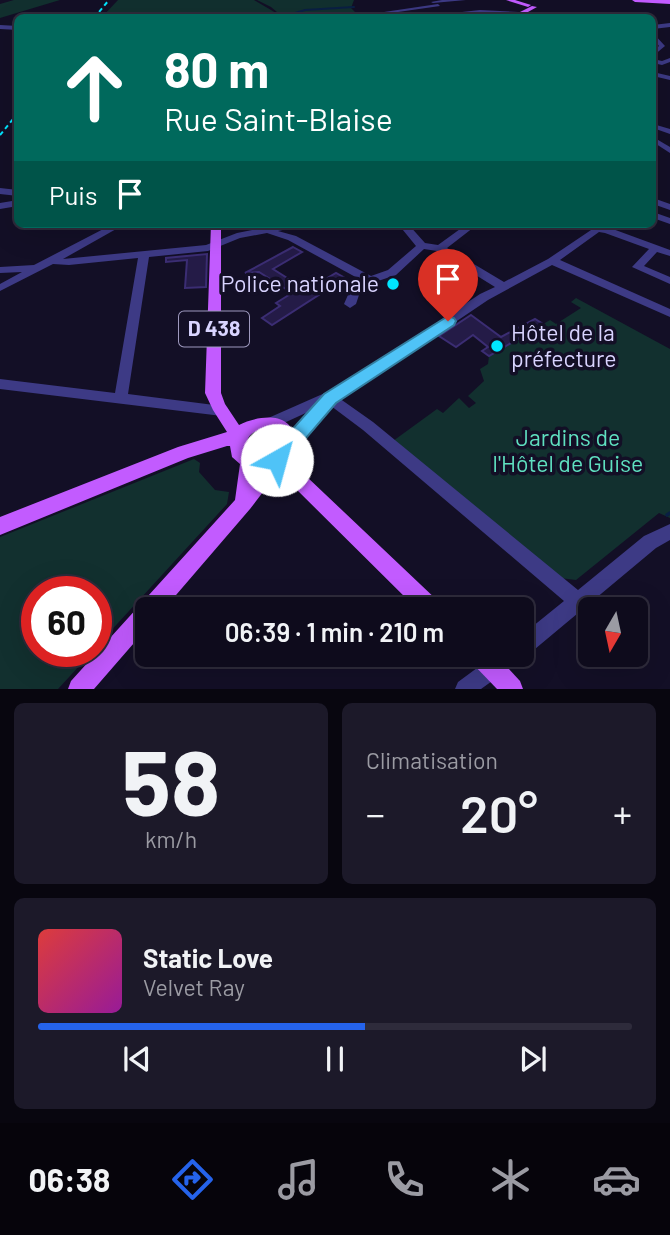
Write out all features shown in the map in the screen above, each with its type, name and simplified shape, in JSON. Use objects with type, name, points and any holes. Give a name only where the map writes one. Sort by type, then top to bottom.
[{"type":"main road","points":[[509,0],[535,8]]},
{"type":"main road","points":[[635,0],[670,2]]},
{"type":"main road","name":"D 438","points":[[216,228],[212,379],[213,393],[222,411]]},
{"type":"main road","points":[[222,411],[284,430],[299,481]]},
{"type":"main road","points":[[210,446],[217,436],[222,411]]},
{"type":"main road","points":[[160,597],[257,487],[250,453],[222,411]]},
{"type":"main road","points":[[250,453],[262,424]]},
{"type":"main road","points":[[0,526],[184,452],[210,446],[250,453],[287,447]]},
{"type":"main road","points":[[250,453],[299,481],[420,597]]},
{"type":"main road","points":[[79,689],[135,625]]},
{"type":"main road","points":[[491,667],[512,689]]},
{"type":"street","points":[[402,0],[420,14]]},
{"type":"street","points":[[389,14],[386,12],[416,10],[433,2],[464,0]]},
{"type":"street","points":[[433,2],[456,13],[479,11],[508,14]]},
{"type":"street","points":[[479,11],[470,6],[495,5],[500,12]]},
{"type":"street","points":[[656,50],[670,42]]},
{"type":"street","points":[[656,64],[665,69]]},
{"type":"street","points":[[0,288],[113,228]]},
{"type":"street","points":[[406,228],[422,246],[440,248],[502,286]]},
{"type":"street","points":[[440,248],[468,228]]},
{"type":"street","points":[[262,424],[344,390],[502,286],[552,261],[597,228]]},
{"type":"street","points":[[605,228],[670,253]]},
{"type":"street","points":[[51,261],[69,262],[215,245],[237,236],[292,229],[369,280]]},
{"type":"street","points":[[350,304],[355,290],[369,280],[380,279],[394,272],[422,246]]},
{"type":"street","points":[[655,248],[636,267],[670,281]]},
{"type":"street","points":[[120,400],[144,254]]},
{"type":"street","points":[[552,261],[670,313]]},
{"type":"street","points":[[0,270],[36,268]]},
{"type":"street","points":[[0,384],[222,411]]},
{"type":"street","points":[[287,447],[330,398]]},
{"type":"street","points":[[330,398],[368,426],[578,600],[534,637]]},
{"type":"street","points":[[582,597],[650,542],[670,532]]},
{"type":"street","points":[[466,689],[481,667]]},
{"type":"green space","points":[[14,0],[60,0],[0,18],[0,4]]},
{"type":"green space","points":[[118,0],[254,0],[276,14],[105,14]]},
{"type":"green space","points":[[257,0],[354,0],[351,8],[357,14],[279,14]]},
{"type":"green space","name":"Jardins de l'Hôtel de Guise","points":[[576,298],[670,349],[670,518],[659,513],[576,580],[560,578],[393,441],[437,409],[443,413],[459,398],[469,408],[476,403],[468,396],[484,381],[480,369],[488,364],[489,356],[550,320],[556,324],[581,308],[571,302]]},
{"type":"green space","points":[[194,459],[200,463],[199,472],[215,490],[229,492],[227,504],[142,597],[135,597],[135,604],[112,630],[112,576],[21,576],[21,667],[78,667],[58,689],[0,689],[0,537]]},
{"type":"building","points":[[293,247],[302,252],[273,269],[303,288],[307,290],[336,273],[345,278],[272,325],[262,318],[280,306],[276,303],[292,293],[259,272],[245,273]]},
{"type":"building","points":[[207,254],[206,287],[185,288],[187,260],[166,262],[166,258]]},
{"type":"building","name":"Hôtel de la préfecture","points":[[471,315],[501,337],[535,319],[543,324],[489,356],[482,351],[488,347],[473,335],[456,347],[439,336]]},
{"type":"waterway","points":[[292,14],[305,10],[354,7]]},
{"type":"railway","points":[[97,14],[109,0]]},
{"type":"railway","points":[[0,135],[14,118]]},
{"type":"place","name":"Police nationale","points":[[393,284]]},
{"type":"place","name":"Hôtel de la préfecture","points":[[497,346]]},
{"type":"route","points":[[277,460],[308,420],[330,398],[448,321]]}]
